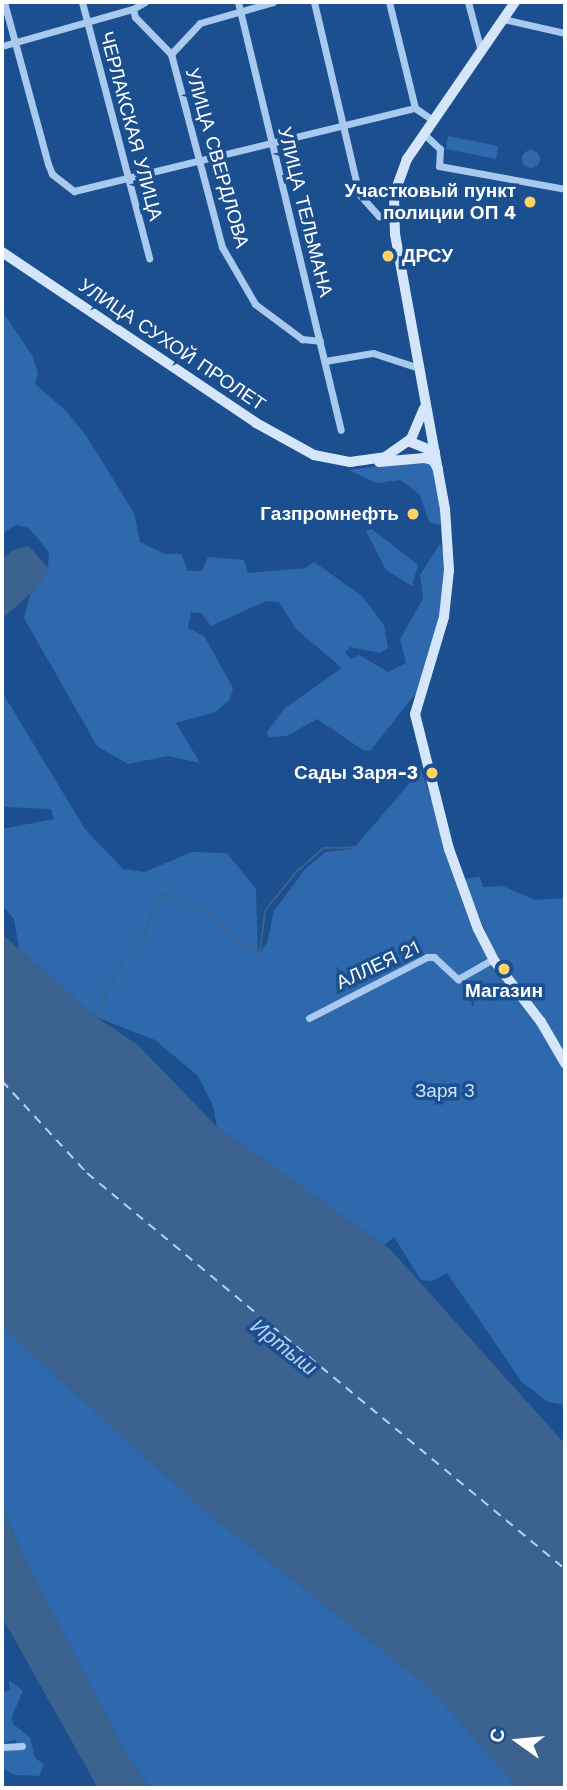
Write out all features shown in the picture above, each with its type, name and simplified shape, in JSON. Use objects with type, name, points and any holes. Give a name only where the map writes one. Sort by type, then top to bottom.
[{"type":"main road","points":[[515,2],[400,174],[393,215],[447,532],[447,601],[417,701],[415,721],[450,849],[493,959],[541,1022],[565,1063]]},
{"type":"main road","name":"УЛИЦА СУХОЙ ПРОЛЕТ","points":[[2,252],[295,447],[328,460],[369,462],[429,459],[438,470]]},
{"type":"main road","points":[[369,462],[408,441],[421,423],[425,403]]},
{"type":"main road","points":[[408,441],[435,452]]},
{"type":"street","points":[[4,2],[52,174],[74,191],[202,163],[415,108]]},
{"type":"street","name":"ЧЕРЛАКСКАЯ УЛИЦА","points":[[82,2],[149,258]]},
{"type":"street","points":[[2,46],[133,9],[145,2]]},
{"type":"street","name":"УЛИЦА ТЕЛЬМАНА","points":[[238,2],[341,430]]},
{"type":"street","points":[[171,54],[200,23],[273,2]]},
{"type":"street","points":[[314,2],[359,194],[379,216],[393,215]]},
{"type":"street","points":[[389,2],[415,108],[434,121]]},
{"type":"street","points":[[468,2],[481,51]]},
{"type":"street","name":"УЛИЦА СВЕРДЛОВА","points":[[133,9],[146,30],[171,54],[202,163],[222,247],[255,304],[302,339],[320,341]]},
{"type":"street","points":[[503,19],[565,33]]},
{"type":"street","points":[[425,134],[440,149],[439,166],[565,189]]},
{"type":"street","points":[[325,361],[373,353],[419,368]]},
{"type":"street","name":"АЛЛЕЯ 21","points":[[309,1018],[427,957],[434,957],[458,979],[493,959]]},
{"type":"street","points":[[2,1747],[22,1746]]},
{"type":"green space","points":[[448,136],[498,146],[496,159],[446,149]]},
{"type":"green space","points":[[531,150],[537,153],[540,159],[537,165],[531,168],[525,165],[522,159],[525,153]]},
{"type":"green space","points":[[2,311],[32,355],[38,373],[35,384],[66,411],[87,437],[134,513],[140,542],[165,554],[181,554],[188,571],[202,571],[208,557],[244,560],[248,573],[305,568],[314,562],[362,596],[384,625],[388,648],[380,653],[350,647],[345,653],[351,659],[359,655],[388,672],[406,663],[400,639],[423,599],[420,575],[440,544],[446,559],[444,600],[416,693],[370,751],[363,750],[317,719],[287,736],[269,737],[267,732],[285,708],[342,668],[296,629],[279,602],[266,601],[211,626],[201,613],[191,612],[188,628],[204,636],[233,688],[230,699],[216,712],[176,723],[200,763],[168,756],[128,764],[97,746],[24,618],[30,595],[48,568],[49,552],[29,528],[16,525],[2,534]]},
{"type":"green space","points":[[423,460],[432,463],[443,519],[439,525],[429,522],[420,495],[401,480],[376,483],[349,470]]},
{"type":"green space","points":[[372,529],[418,565],[412,586],[386,570],[366,531]]},
{"type":"green space","name":"Заря 3","points":[[2,692],[85,829],[123,869],[145,872],[192,852],[227,853],[256,889],[258,954],[267,943],[274,911],[306,868],[326,852],[353,849],[421,770],[470,912],[565,1071],[565,1405],[548,1402],[522,1382],[447,1273],[432,1281],[421,1280],[394,1237],[384,1245],[217,1127],[213,1106],[198,1076],[155,1040],[96,1017],[19,949],[14,919],[2,905],[2,829],[54,819],[51,809],[2,807]]},
{"type":"green space","points":[[480,877],[483,887],[503,886],[535,900],[565,898],[565,1051],[492,948],[464,879]]},
{"type":"green space","points":[[2,1327],[206,1512],[429,1687],[518,1788],[150,1788],[123,1749],[22,1553],[2,1505]]},
{"type":"green space","points":[[9,1680],[23,1691],[12,1716],[13,1724],[30,1737],[35,1758],[44,1764],[39,1776],[14,1775],[2,1768],[2,1751],[19,1749],[15,1740],[2,1743],[2,1693],[10,1690]]},
{"type":"water","points":[[29,546],[48,568],[42,583],[2,619],[2,559],[13,550]]},
{"type":"water","name":"Иртыш","points":[[2,934],[96,1017],[138,1045],[217,1127],[390,1249],[565,1444],[565,1788],[518,1788],[429,1687],[206,1512],[2,1327]]},
{"type":"water","points":[[2,1505],[22,1553],[123,1749],[150,1788],[98,1788],[2,1617]]},
{"type":"waterway","points":[[96,1016],[122,962],[145,936],[155,898],[164,894],[197,908],[218,920],[236,941],[260,951],[265,911],[296,872],[324,848],[363,847]]},
{"type":"ferry route","points":[[2,1081],[87,1173],[565,1569]]},
{"type":"place","name":"Участковый пункт полиции ОП 4","points":[[530,202]]},
{"type":"place","name":"ДРСУ","points":[[388,256]]},
{"type":"place","name":"Газпромнефть","points":[[413,514]]},
{"type":"place","name":"Сады Заря-3","points":[[432,773]]},
{"type":"place","name":"Магазин","points":[[504,969]]}]
